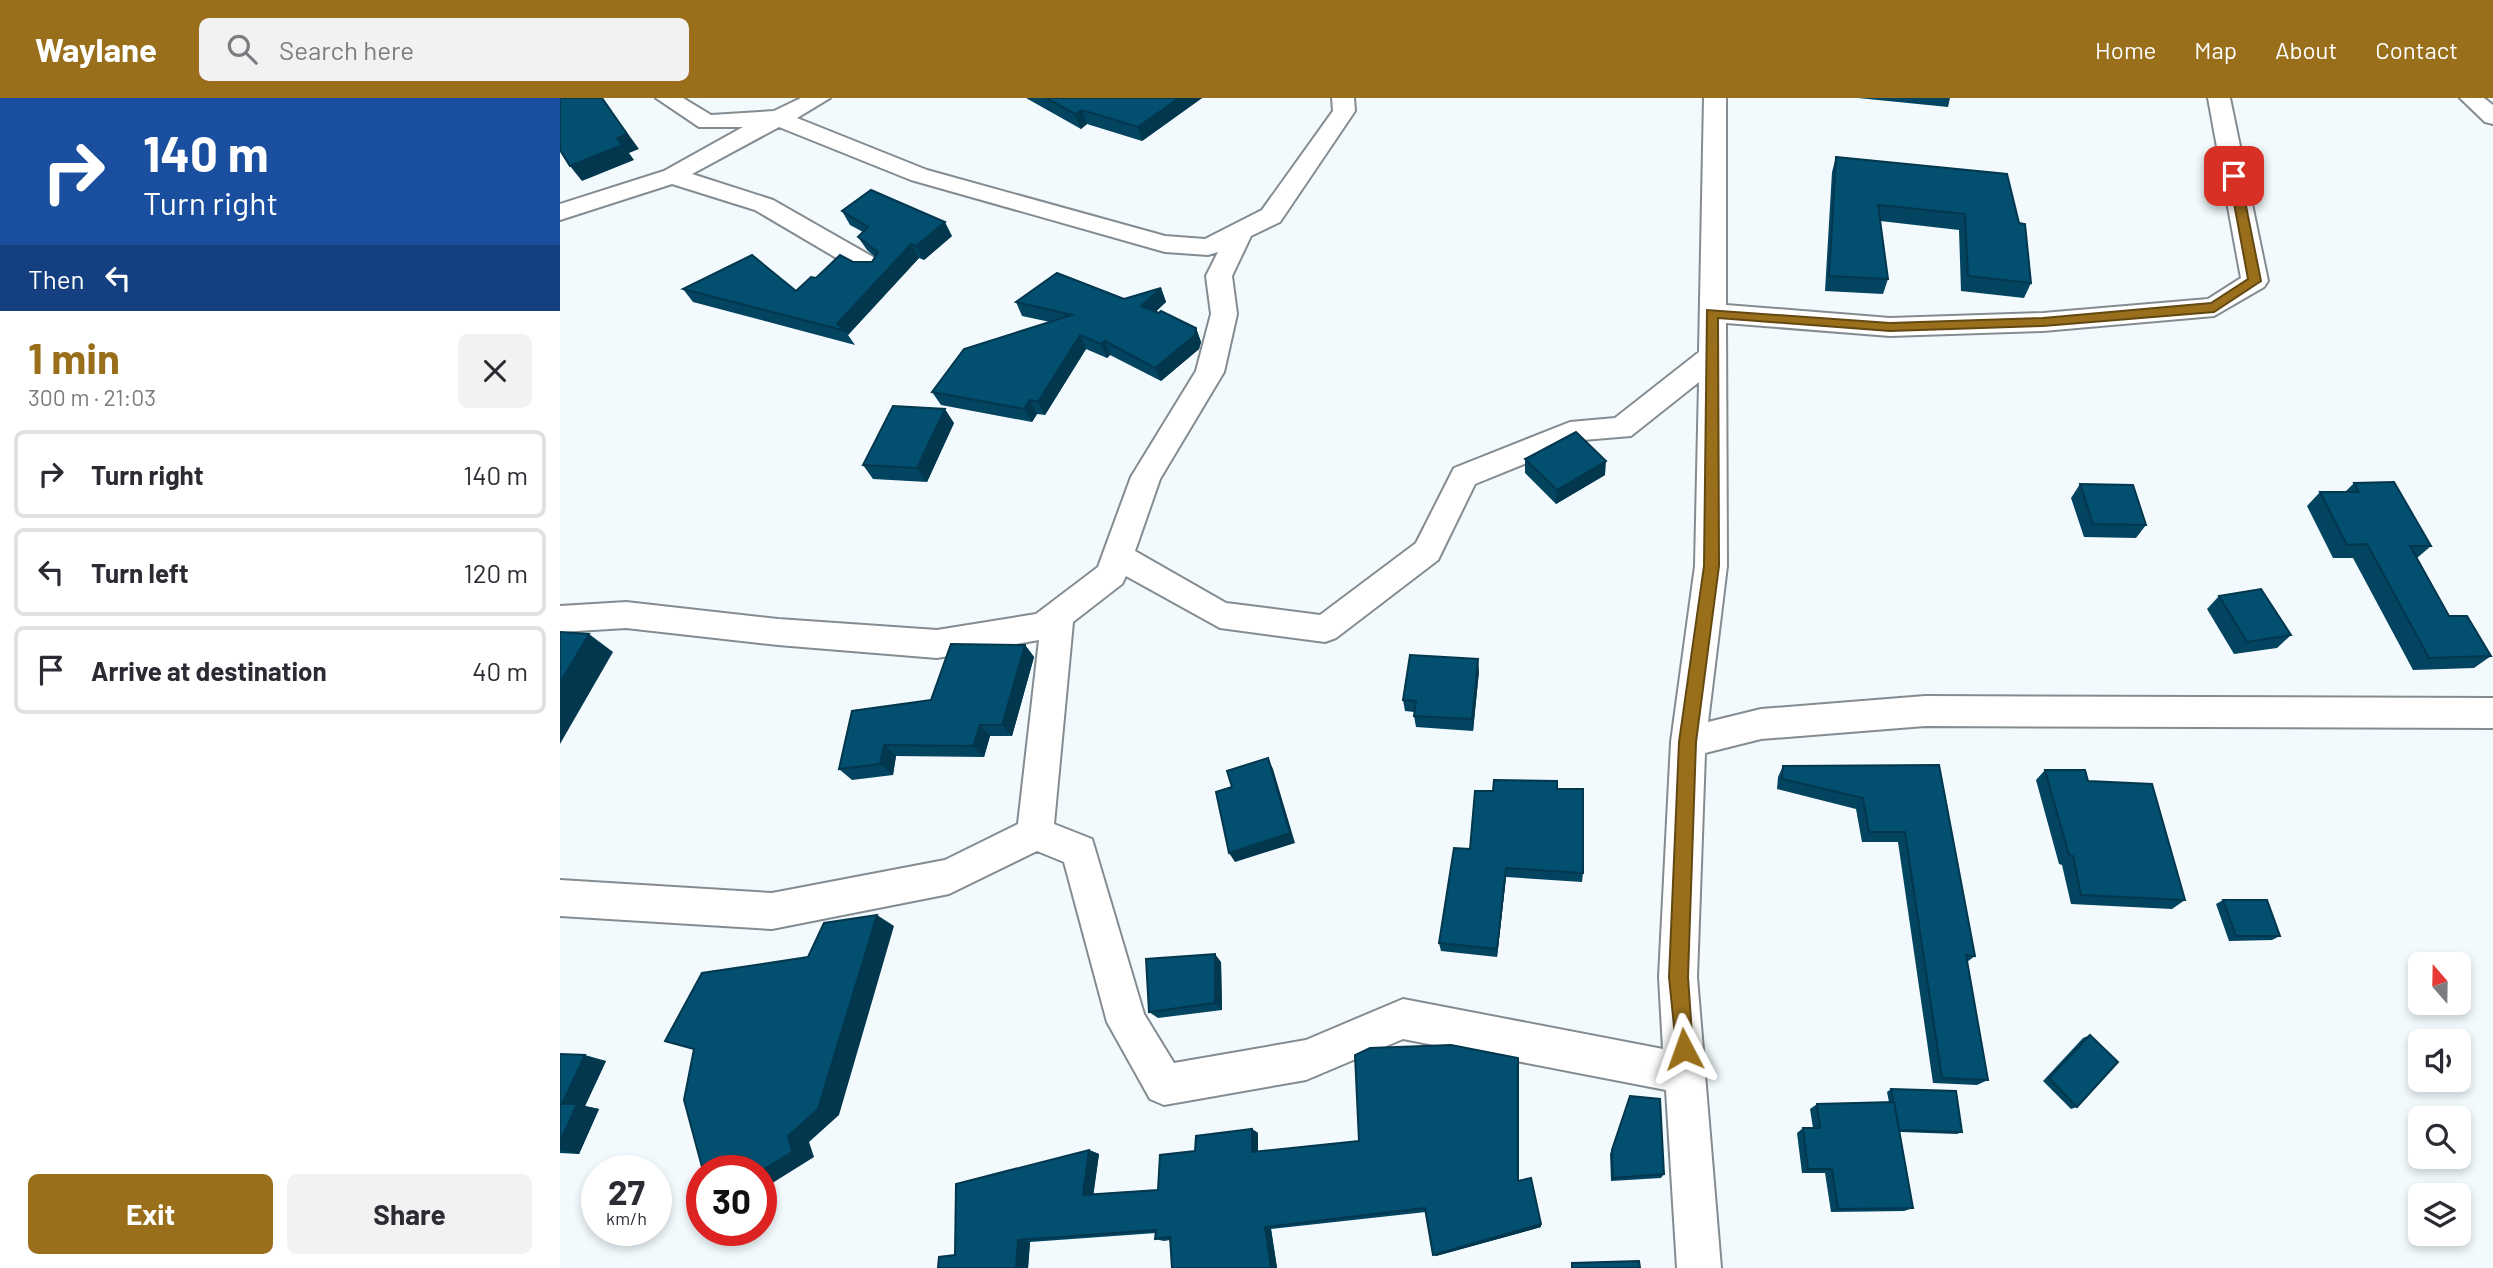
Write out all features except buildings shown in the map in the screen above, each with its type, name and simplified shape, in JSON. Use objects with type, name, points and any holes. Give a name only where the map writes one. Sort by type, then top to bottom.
[{"type":"street","points":[[667,98],[708,122],[778,118],[919,175],[1165,244],[1208,247],[1271,216],[1343,111],[1343,98]]},
{"type":"street","points":[[560,212],[671,176],[819,98]]},
{"type":"street","points":[[1699,1268],[1678,977],[1688,742],[1711,566],[1711,357],[1716,98]]},
{"type":"street","points":[[1712,313],[1890,327],[2043,322],[2214,307],[2255,281],[2219,98]]},
{"type":"street","points":[[2470,98],[2493,117]]},
{"type":"street","points":[[671,176],[764,205],[871,267]]},
{"type":"street","points":[[560,619],[626,615],[778,632],[937,644],[1044,626],[1111,575],[1146,477],[1210,372],[1224,314],[1219,276],[1240,232]]},
{"type":"street","points":[[1118,556],[1220,615],[1325,629],[1427,551],[1464,476],[1580,429],[1621,429],[1711,357]]},
{"type":"street","points":[[1035,834],[1058,615]]},
{"type":"street","points":[[1688,742],[1761,724],[1925,711],[2493,713]]},
{"type":"street","points":[[560,898],[772,911],[949,877],[1035,834],[1079,851],[1127,1023],[1164,1086],[1306,1060],[1403,1019],[1685,1073]]},
{"type":"route","points":[[1684,1049],[1678,977],[1688,742],[1711,566],[1712,313],[1890,327],[2043,322],[2214,307],[2255,281],[2234,176]]}]
